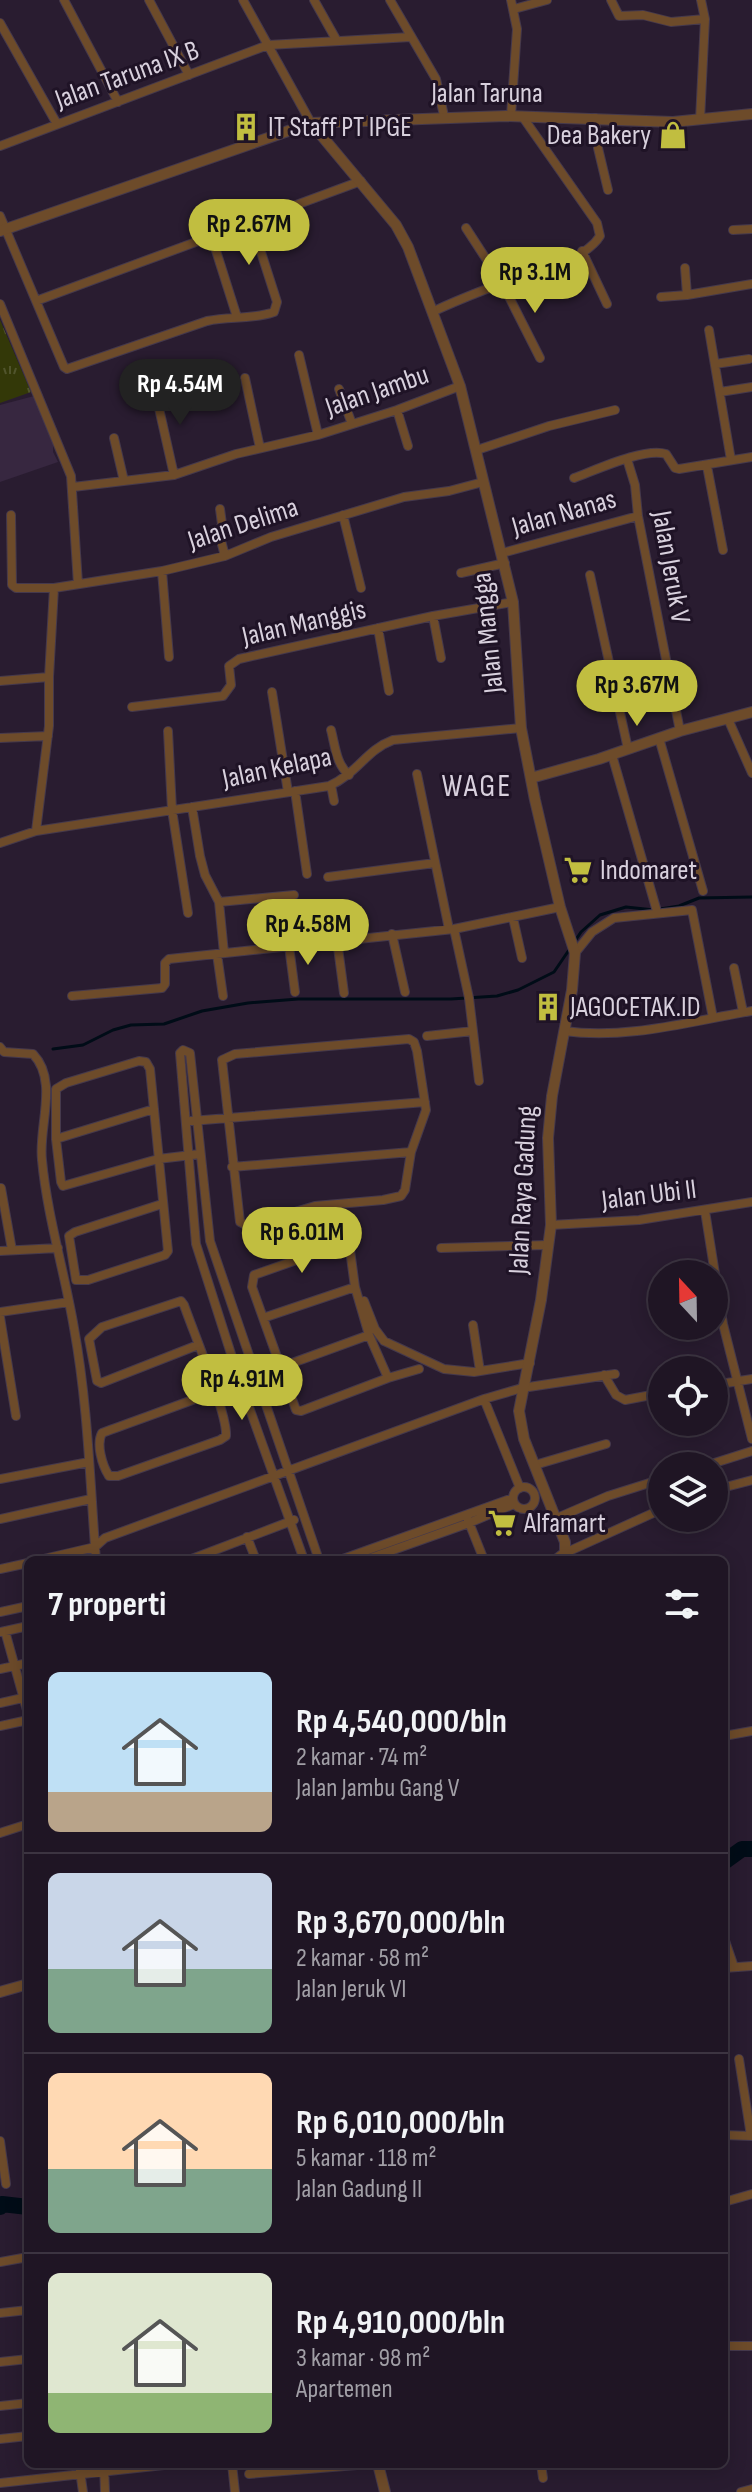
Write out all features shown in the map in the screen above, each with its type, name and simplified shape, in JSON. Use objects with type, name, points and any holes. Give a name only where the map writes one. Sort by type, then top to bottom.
[{"type":"street","points":[[64,0],[118,102]]},
{"type":"street","points":[[149,0],[189,75]]},
{"type":"street","points":[[243,0],[311,123],[396,225],[408,247],[432,312],[466,297],[545,271],[594,245],[600,236],[600,229],[517,116],[517,29],[513,4],[547,0]]},
{"type":"street","points":[[314,0],[337,41]]},
{"type":"street","points":[[390,0],[436,79],[444,116]]},
{"type":"street","points":[[611,0],[619,16],[643,15],[671,22],[705,19]]},
{"type":"street","points":[[700,120],[705,19],[701,0]]},
{"type":"street","points":[[0,23],[57,124]]},
{"type":"street","name":"Jalan Taruna IX B","points":[[0,146],[268,45],[411,37]]},
{"type":"street","name":"Jalan Taruna","points":[[3,230],[311,123],[444,116],[700,120],[752,114]]},
{"type":"street","points":[[595,118],[608,190]]},
{"type":"street","points":[[36,301],[252,224],[361,181]]},
{"type":"street","points":[[0,216],[3,230],[67,369],[176,329],[226,317],[260,317],[274,312],[277,307],[252,224]]},
{"type":"street","points":[[466,228],[503,285],[540,358]]},
{"type":"street","points":[[733,230],[752,229]]},
{"type":"street","points":[[212,238],[237,317]]},
{"type":"street","points":[[582,251],[607,304]]},
{"type":"street","points":[[685,268],[687,295]]},
{"type":"street","points":[[661,297],[752,284]]},
{"type":"street","points":[[0,304],[39,395],[73,487],[78,584]]},
{"type":"street","name":"Jalan Mangga","points":[[432,312],[460,386],[504,558],[513,602],[521,728],[560,907]]},
{"type":"street","points":[[709,330],[731,460]]},
{"type":"street","points":[[299,355],[318,435]]},
{"type":"street","points":[[715,364],[749,359]]},
{"type":"street","points":[[245,378],[260,448]]},
{"type":"street","points":[[154,386],[174,475]]},
{"type":"street","name":"Jalan Jambu","points":[[73,487],[174,475],[260,448],[318,435],[460,386]]},
{"type":"street","points":[[720,392],[752,387]]},
{"type":"street","points":[[339,389],[352,424]]},
{"type":"street","points":[[397,410],[408,446]]},
{"type":"street","points":[[477,450],[549,426],[615,410]]},
{"type":"street","points":[[114,438],[124,481]]},
{"type":"street","points":[[574,478],[627,459],[659,452],[666,454],[679,469],[752,457]]},
{"type":"street","name":"Jalan Jeruk V","points":[[627,459],[635,485],[638,516],[680,731]]},
{"type":"street","points":[[707,466],[723,550]]},
{"type":"street","name":"Jalan Delima","points":[[11,515],[14,587],[54,588],[162,571],[225,556],[271,537],[404,497],[449,491],[483,482]]},
{"type":"street","points":[[220,509],[222,524],[219,533],[225,556]]},
{"type":"street","points":[[343,515],[361,588]]},
{"type":"street","name":"Jalan Nanas","points":[[461,573],[638,516]]},
{"type":"street","points":[[162,571],[169,657]]},
{"type":"street","points":[[590,575],[628,749]]},
{"type":"street","points":[[36,831],[48,736],[54,588]]},
{"type":"street","name":"Jalan Manggis","points":[[132,707],[223,696],[231,685],[229,666],[239,659],[433,616],[513,602]]},
{"type":"street","points":[[433,616],[441,658]]},
{"type":"street","points":[[378,628],[389,691]]},
{"type":"street","points":[[0,681],[49,677]]},
{"type":"street","points":[[272,692],[307,874]]},
{"type":"street","points":[[531,778],[752,712]]},
{"type":"street","points":[[728,719],[752,773]]},
{"type":"street","name":"Jalan Kelapa","points":[[0,843],[36,831],[331,785],[349,775],[374,749],[393,740],[521,728]]},
{"type":"street","points":[[331,730],[338,758],[349,775]]},
{"type":"street","points":[[168,731],[172,810],[188,913]]},
{"type":"street","points":[[0,738],[48,736]]},
{"type":"street","points":[[659,738],[703,891]]},
{"type":"street","points":[[612,755],[656,908]]},
{"type":"street","points":[[417,774],[435,863],[469,998],[479,1081]]},
{"type":"street","points":[[331,785],[334,801]]},
{"type":"street","points":[[192,807],[200,856],[211,889],[219,902],[223,996]]},
{"type":"street","points":[[328,877],[435,863]]},
{"type":"street","points":[[219,902],[294,895]]},
{"type":"street","points":[[72,996],[162,988],[166,961],[452,929],[560,907]]},
{"type":"street","name":"Jalan Raya Gadung","points":[[560,907],[574,949],[572,990],[552,1096],[548,1138],[551,1225],[530,1363],[519,1411],[539,1490],[557,1518],[565,1542],[560,1556]]},
{"type":"street","points":[[574,949],[592,932],[614,918],[692,910],[713,1018]]},
{"type":"street","points":[[513,918],[522,958]]},
{"type":"street","points":[[392,934],[405,992]]},
{"type":"street","points":[[337,940],[344,993]]},
{"type":"street","points":[[289,946],[295,992]]},
{"type":"street","points":[[564,1031],[587,1034],[631,1032],[747,1011],[734,968]]},
{"type":"street","points":[[427,1036],[473,1031]]},
{"type":"street","points":[[409,1039],[414,1042],[425,1102],[425,1119],[411,1152],[405,1190],[401,1196],[315,1206],[248,1226],[240,1222],[226,1118],[221,1064],[226,1056],[409,1039]]},
{"type":"street","points":[[0,1047],[4,1052],[28,1052],[40,1063],[46,1114],[42,1160],[85,1408],[96,1556]]},
{"type":"street","points":[[303,1556],[240,1382],[196,1244],[180,1053],[183,1050],[190,1053],[210,1241],[317,1556]]},
{"type":"street","points":[[162,1204],[69,1236],[68,1245],[76,1280],[88,1280],[167,1253],[169,1248],[162,1204],[158,1159],[154,1109],[150,1069],[146,1062],[139,1061],[66,1083],[55,1092],[56,1139],[63,1186],[158,1159],[200,1154]]},
{"type":"street","points":[[185,1122],[425,1102]]},
{"type":"street","points":[[56,1139],[154,1109]]},
{"type":"street","points":[[232,1167],[411,1152]]},
{"type":"street","points":[[1,1188],[12,1250]]},
{"type":"street","name":"Jalan Ubi II","points":[[551,1225],[639,1220],[752,1202]]},
{"type":"street","points":[[705,1211],[723,1324],[752,1436]]},
{"type":"street","points":[[196,1244],[210,1241]]},
{"type":"street","points":[[388,1378],[369,1335],[355,1287],[350,1250],[342,1244],[254,1275],[252,1287],[293,1407],[301,1411],[419,1369]]},
{"type":"street","points":[[441,1248],[548,1245]]},
{"type":"street","points":[[0,1251],[58,1248]]},
{"type":"street","points":[[263,1318],[355,1287]]},
{"type":"street","points":[[198,1345],[101,1383],[97,1381],[89,1345],[93,1333],[179,1300],[184,1305],[198,1345],[214,1392],[226,1424],[226,1436],[118,1476],[109,1476],[104,1468],[100,1434],[214,1392],[256,1376],[369,1335]]},
{"type":"street","points":[[364,1301],[375,1329],[384,1341],[444,1369],[480,1371],[530,1363]]},
{"type":"street","points":[[16,1416],[0,1315],[69,1302]]},
{"type":"street","points":[[218,1313],[233,1308]]},
{"type":"street","points":[[473,1325],[480,1371]]},
{"type":"street","points":[[56,1556],[95,1547],[105,1538],[484,1399],[522,1388],[615,1374]]},
{"type":"street","points":[[604,1375],[616,1395],[625,1400],[648,1396]]},
{"type":"street","points":[[728,1383],[752,1379]]},
{"type":"street","points":[[0,1389],[12,1386]]},
{"type":"street","points":[[484,1399],[520,1488]]},
{"type":"street","points":[[535,1465],[606,1444]]},
{"type":"street","points":[[728,1459],[752,1451]]},
{"type":"street","points":[[0,1479],[89,1462]]},
{"type":"street","points":[[728,1486],[752,1480]]},
{"type":"street","points":[[557,1518],[608,1496],[648,1483]]},
{"type":"street","points":[[513,1501],[520,1509],[528,1509],[534,1503],[539,1490],[520,1488]]},
{"type":"street","points":[[355,1556],[392,1546],[513,1501],[520,1488]]},
{"type":"street","points":[[0,1519],[91,1499]]},
{"type":"street","points":[[562,1556],[648,1516]]},
{"type":"street","points":[[199,1556],[302,1517]]},
{"type":"street","points":[[467,1519],[482,1556]]},
{"type":"street","points":[[247,1537],[254,1556]]},
{"type":"street","points":[[373,1556],[392,1546]]},
{"type":"street","points":[[0,1569],[24,1564]]},
{"type":"street","points":[[0,1612],[24,1607]]},
{"type":"street","points":[[24,1627],[2,1632],[24,1693]]},
{"type":"street","points":[[0,1669],[24,1664]]},
{"type":"street","points":[[0,1703],[24,1698]]},
{"type":"street","points":[[0,1726],[24,1721]]},
{"type":"street","points":[[728,1735],[752,1731]]},
{"type":"street","points":[[0,1833],[24,1825]]},
{"type":"street","points":[[729,1967],[752,1966]]},
{"type":"street","points":[[0,1992],[24,1985]]},
{"type":"street","points":[[728,2135],[751,2136],[739,2059]]},
{"type":"street","points":[[0,2141],[6,2184]]},
{"type":"street","points":[[728,2201],[752,2194]]},
{"type":"street","points":[[0,2262],[24,2258]]},
{"type":"street","points":[[0,2313],[24,2310]]},
{"type":"street","points":[[728,2346],[752,2346]]},
{"type":"street","points":[[0,2362],[24,2359]]},
{"type":"street","points":[[0,2406],[24,2403]]},
{"type":"street","points":[[0,2439],[24,2436]]},
{"type":"street","points":[[80,2468],[83,2492]]},
{"type":"street","points":[[0,2483],[81,2476],[104,2468],[105,2492]]},
{"type":"street","points":[[232,2468],[235,2492]]},
{"type":"street","points":[[249,2474],[321,2468]]},
{"type":"street","points":[[379,2468],[385,2492]]},
{"type":"street","points":[[542,2468],[543,2478]]},
{"type":"street","points":[[741,2492],[752,2489]]},
{"type":"shaded area","points":[[38,395],[53,432],[53,452],[58,462],[0,482],[0,405]]},
{"type":"green space","points":[[0,320],[31,392],[0,403]]},
{"type":"waterway","points":[[575,941],[600,915],[626,907],[654,910],[679,906],[699,898],[752,897]]},
{"type":"waterway","points":[[53,1049],[83,1045],[131,1025],[164,1024],[202,1011],[248,1003],[298,999],[497,996],[518,990],[554,972],[571,947]]},
{"type":"waterway","points":[[728,1859],[742,1849],[752,1849]]},
{"type":"waterway","points":[[0,2207],[2,2204],[24,2207]]},
{"type":"place","name":"IT Staff PT IPGE","points":[[246,127]]},
{"type":"place","name":"Dea Bakery","points":[[673,135]]},
{"type":"place","name":"Indomaret","points":[[578,870]]},
{"type":"place","name":"JAGOCETAK.ID","points":[[548,1007]]},
{"type":"place","name":"Alfamart","points":[[502,1523]]},
{"type":"district","name":"WAGE","points":[[477,786]]}]
